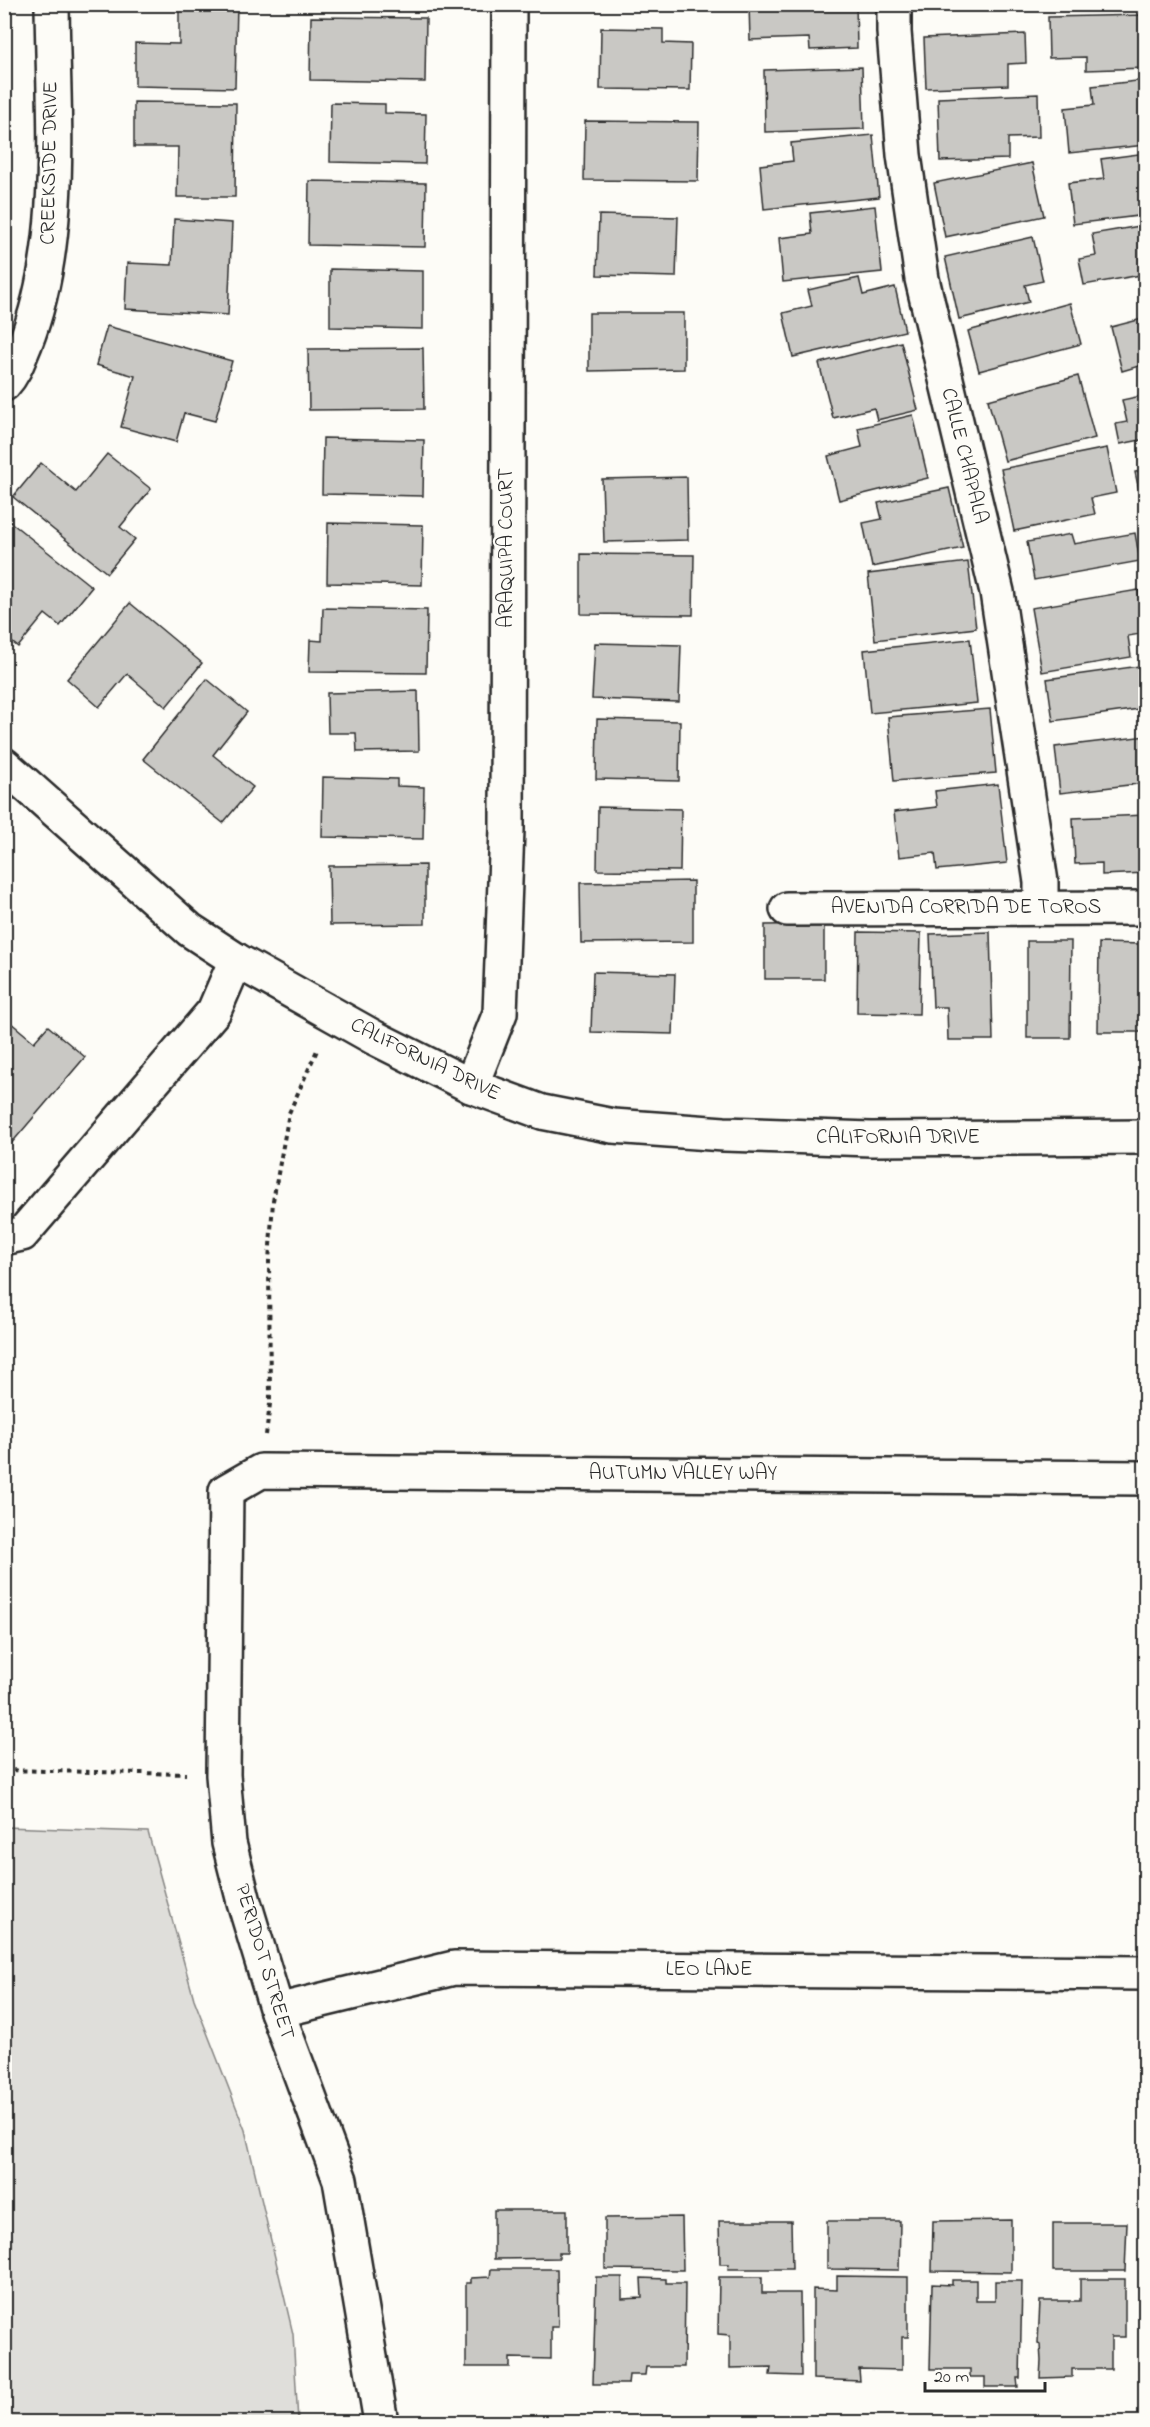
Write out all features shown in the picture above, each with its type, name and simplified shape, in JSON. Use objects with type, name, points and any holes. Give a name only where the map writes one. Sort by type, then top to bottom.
[{"type":"street","name":"CREEKSIDE DRIVE","points":[[4,384],[12,375],[32,326],[48,257],[53,194],[52,4]]},
{"type":"street","name":"ARAQUIPA COURT","points":[[471,1086],[500,1013],[501,1002],[507,830],[509,4]]},
{"type":"street","name":"CALLE CHAPALA","points":[[894,4],[894,32],[904,155],[922,279],[997,592],[1041,882],[1041,907]]},
{"type":"street","name":"CALIFORNIA DRIVE","points":[[4,765],[190,930],[236,960],[332,1014],[471,1086],[542,1112],[624,1127],[724,1134],[871,1139],[1146,1137]]},
{"type":"street","name":"AVENIDA CORRIDA DE TOROS","points":[[787,909],[1146,908]]},
{"type":"street","points":[[4,1238],[22,1234],[214,1011],[236,960]]},
{"type":"street","name":"AUTUMN VALLEY WAY","points":[[261,1471],[1146,1478]]},
{"type":"street","name":"PERIDOT STREET","points":[[261,1471],[226,1491],[223,1775],[229,1843],[277,2011],[340,2180],[381,2422]]},
{"type":"street","name":"LEO LANE","points":[[277,2011],[454,1968],[1146,1973]]},
{"type":"path","points":[[261,1471],[270,1404],[268,1261],[273,1201],[289,1113],[332,1014]]},
{"type":"path","points":[[4,1770],[223,1775]]},
{"type":"shaded area","points":[[5,1827],[148,1832],[194,1999],[245,2130],[293,2334],[298,2422],[5,2422]]},
{"type":"building","points":[[179,4],[237,4],[235,88],[135,86],[135,43],[179,44]]},
{"type":"building","points":[[749,4],[856,4],[857,48],[810,50],[809,38],[750,40]]},
{"type":"building","points":[[912,4],[997,4],[997,8],[912,7]]},
{"type":"building","points":[[1146,15],[1146,68],[1086,70],[1086,57],[1049,58],[1048,17]]},
{"type":"building","points":[[311,17],[426,18],[425,82],[310,80]]},
{"type":"building","points":[[601,28],[663,29],[663,43],[691,44],[690,90],[600,89]]},
{"type":"building","points":[[1025,34],[1026,63],[1008,64],[1008,85],[926,88],[924,38]]},
{"type":"building","points":[[862,67],[864,129],[765,132],[764,70]]},
{"type":"building","points":[[1146,80],[1146,145],[1069,153],[1065,108],[1094,105],[1092,86]]},
{"type":"building","points":[[1038,94],[1039,137],[1008,138],[1008,159],[940,161],[938,98]]},
{"type":"building","points":[[134,102],[236,103],[235,197],[177,197],[178,147],[134,147]]},
{"type":"building","points":[[331,103],[385,104],[385,113],[426,114],[425,164],[330,162]]},
{"type":"building","points":[[585,121],[699,122],[698,181],[584,180]]},
{"type":"building","points":[[873,135],[879,197],[764,209],[760,165],[793,161],[791,143]]},
{"type":"building","points":[[1146,153],[1146,215],[1073,224],[1068,183],[1104,179],[1101,159]]},
{"type":"building","points":[[1032,163],[1044,216],[945,237],[934,183]]},
{"type":"building","points":[[309,181],[426,183],[425,247],[308,245]]},
{"type":"building","points":[[875,206],[882,272],[783,282],[779,238],[812,234],[810,213]]},
{"type":"building","points":[[599,215],[678,217],[676,277],[597,275]]},
{"type":"building","points":[[174,219],[232,223],[228,315],[125,309],[127,263],[172,265]]},
{"type":"building","points":[[1146,225],[1146,274],[1084,285],[1079,259],[1096,256],[1092,234]]},
{"type":"building","points":[[1033,237],[1043,281],[1025,285],[1029,302],[959,319],[945,257]]},
{"type":"building","points":[[330,269],[423,271],[423,329],[330,327]]},
{"type":"building","points":[[859,278],[863,295],[895,287],[905,331],[793,357],[783,313],[812,306],[808,290]]},
{"type":"building","points":[[1070,303],[1081,344],[979,371],[968,331]]},
{"type":"building","points":[[589,313],[684,313],[684,369],[589,371]]},
{"type":"building","points":[[1146,318],[1146,364],[1122,371],[1111,327]]},
{"type":"building","points":[[107,326],[232,361],[215,421],[184,413],[176,442],[121,427],[135,376],[96,365]]},
{"type":"building","points":[[901,342],[918,410],[877,420],[874,408],[833,418],[819,363]]},
{"type":"building","points":[[423,348],[424,409],[309,410],[308,349]]},
{"type":"building","points":[[1078,376],[1095,438],[1005,461],[988,400]]},
{"type":"building","points":[[1146,395],[1146,439],[1120,444],[1116,424],[1127,422],[1122,400]]},
{"type":"building","points":[[913,415],[928,478],[839,500],[828,456],[862,447],[858,428]]},
{"type":"building","points":[[323,438],[424,440],[423,496],[322,494]]},
{"type":"building","points":[[1107,448],[1116,493],[1091,498],[1095,514],[1014,531],[1001,469]]},
{"type":"building","points":[[107,454],[151,489],[120,527],[135,539],[107,573],[13,497],[41,463],[76,492]]},
{"type":"building","points":[[1146,470],[1146,513],[1144,513],[1135,472]]},
{"type":"building","points":[[687,477],[688,540],[604,542],[602,479]]},
{"type":"building","points":[[949,488],[963,548],[872,567],[863,523],[882,519],[878,503]]},
{"type":"building","points":[[4,517],[92,587],[60,626],[45,614],[18,647],[4,636]]},
{"type":"building","points":[[328,523],[423,525],[422,585],[327,583]]},
{"type":"building","points":[[1135,533],[1140,561],[1034,580],[1027,542],[1071,534],[1074,544]]},
{"type":"building","points":[[581,554],[694,555],[693,615],[581,614]]},
{"type":"building","points":[[968,562],[976,628],[875,640],[868,574]]},
{"type":"building","points":[[1138,590],[1146,633],[1128,636],[1131,657],[1042,672],[1031,608]]},
{"type":"building","points":[[130,603],[202,663],[166,707],[127,674],[99,707],[67,679]]},
{"type":"building","points":[[323,608],[427,610],[426,673],[309,672],[310,640],[322,641]]},
{"type":"building","points":[[970,639],[977,703],[870,713],[864,650]]},
{"type":"building","points":[[595,643],[681,645],[679,702],[592,699]]},
{"type":"building","points":[[1146,665],[1146,708],[1053,721],[1047,679]]},
{"type":"building","points":[[207,679],[247,712],[213,755],[253,787],[223,823],[143,759]]},
{"type":"building","points":[[418,691],[419,751],[357,752],[356,733],[328,733],[327,693]]},
{"type":"building","points":[[990,709],[996,773],[894,781],[888,717]]},
{"type":"building","points":[[597,719],[680,721],[679,781],[596,779]]},
{"type":"building","points":[[1146,736],[1146,783],[1060,793],[1055,747]]},
{"type":"building","points":[[323,777],[397,779],[397,786],[424,787],[423,839],[322,837]]},
{"type":"building","points":[[998,784],[1007,863],[937,870],[935,853],[899,857],[894,812],[937,807],[935,791]]},
{"type":"building","points":[[598,807],[681,809],[680,871],[597,870]]},
{"type":"building","points":[[1146,815],[1146,873],[1102,875],[1102,863],[1075,864],[1073,818]]},
{"type":"building","points":[[425,865],[425,924],[330,925],[329,866]]},
{"type":"building","points":[[693,881],[693,942],[581,943],[580,883]]},
{"type":"building","points":[[824,924],[824,979],[765,979],[765,925]]},
{"type":"building","points":[[858,932],[921,933],[919,1014],[857,1013]]},
{"type":"building","points":[[990,932],[993,1040],[948,1040],[947,1007],[933,1007],[930,934]]},
{"type":"building","points":[[1027,941],[1071,941],[1070,1038],[1027,1038]]},
{"type":"building","points":[[1099,943],[1143,944],[1142,1032],[1098,1032]]},
{"type":"building","points":[[593,972],[675,974],[673,1034],[591,1032]]},
{"type":"building","points":[[4,1017],[34,1042],[48,1026],[85,1057],[4,1152]]},
{"type":"building","points":[[494,2210],[567,2210],[567,2253],[559,2253],[559,2258],[494,2259]]},
{"type":"building","points":[[682,2217],[683,2270],[605,2269],[605,2218]]},
{"type":"building","points":[[1011,2220],[1011,2272],[932,2271],[933,2221]]},
{"type":"building","points":[[719,2221],[791,2221],[792,2269],[728,2269],[729,2264],[720,2264]]},
{"type":"building","points":[[827,2221],[900,2221],[899,2270],[827,2269]]},
{"type":"building","points":[[1053,2223],[1127,2223],[1125,2271],[1053,2271]]},
{"type":"building","points":[[491,2269],[557,2269],[558,2327],[551,2327],[551,2359],[510,2358],[510,2367],[466,2367],[466,2283],[471,2283],[471,2278],[490,2277]]},
{"type":"building","points":[[837,2276],[908,2277],[908,2337],[902,2337],[902,2370],[859,2369],[860,2381],[813,2379],[813,2289],[837,2290]]},
{"type":"building","points":[[596,2277],[622,2277],[622,2299],[642,2298],[641,2278],[666,2279],[666,2283],[685,2283],[684,2367],[646,2367],[645,2375],[629,2375],[628,2384],[593,2384]]},
{"type":"building","points":[[719,2277],[762,2277],[762,2293],[800,2293],[801,2376],[770,2375],[771,2367],[730,2368],[730,2335],[718,2334]]},
{"type":"building","points":[[1080,2279],[1125,2279],[1125,2337],[1111,2337],[1111,2369],[1072,2369],[1072,2377],[1040,2378],[1041,2361],[1040,2344],[1038,2343],[1040,2301],[1080,2301]]},
{"type":"building","points":[[952,2280],[976,2280],[976,2301],[995,2301],[995,2281],[1022,2281],[1018,2387],[985,2387],[985,2377],[970,2377],[970,2369],[930,2369],[932,2284],[952,2285]]}]
